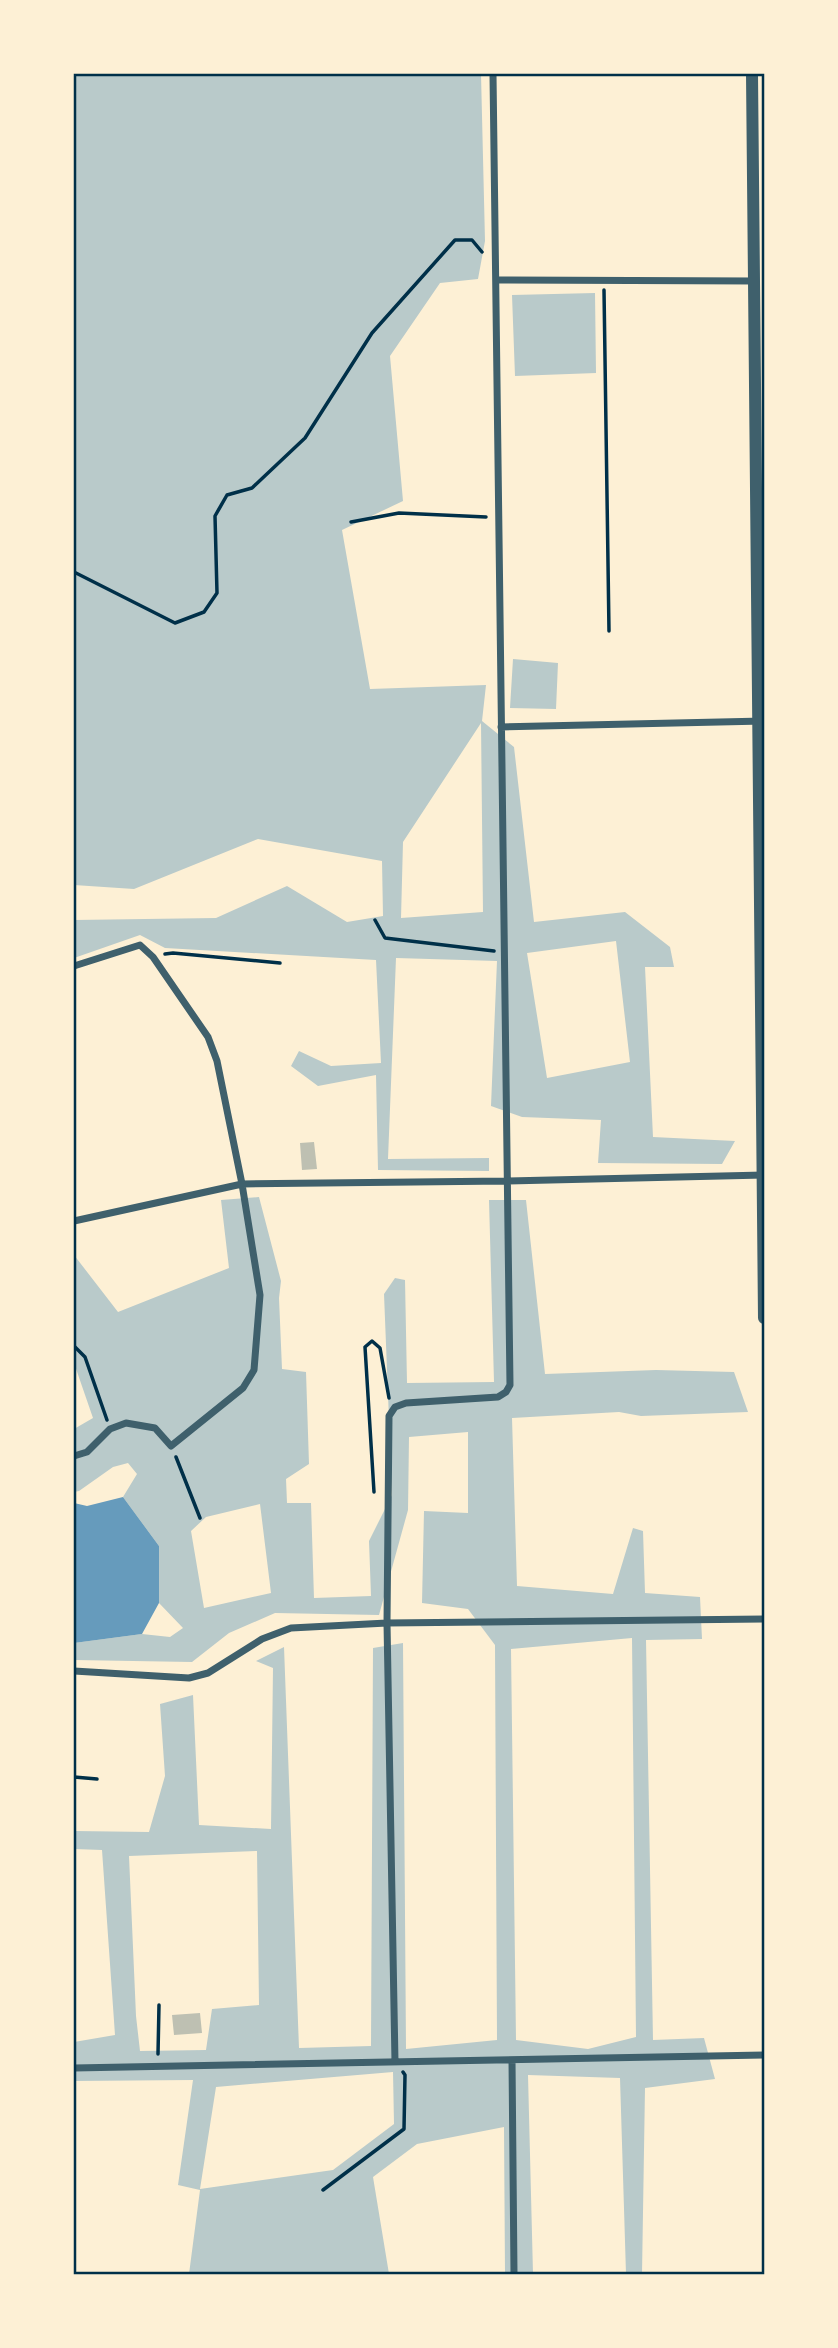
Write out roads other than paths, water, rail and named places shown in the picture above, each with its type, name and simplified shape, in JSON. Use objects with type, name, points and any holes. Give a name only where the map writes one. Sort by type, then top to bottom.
[{"type":"street","points":[[395,2062],[387,1623],[389,1416],[395,1407],[406,1403],[498,1396],[506,1392],[510,1385],[493,74]]},
{"type":"street","points":[[752,74],[762,721],[765,1318]]},
{"type":"street","points":[[496,280],[754,281]]},
{"type":"street","points":[[501,727],[762,721]]},
{"type":"street","points":[[74,966],[140,945],[153,957],[208,1037],[217,1060],[242,1184],[260,1295],[254,1370],[243,1388],[171,1446],[155,1428],[126,1423],[110,1429],[87,1452],[74,1456]]},
{"type":"street","points":[[74,1221],[242,1184],[764,1175]]},
{"type":"street","points":[[74,1671],[189,1678],[208,1673],[262,1639],[291,1628],[387,1623],[765,1619]]},
{"type":"street","points":[[74,2068],[765,2055]]},
{"type":"street","points":[[512,2060],[514,2274]]},
{"type":"water","points":[[123,1497],[159,1546],[159,1603],[142,1634],[74,1643],[74,1503],[87,1506]]}]
